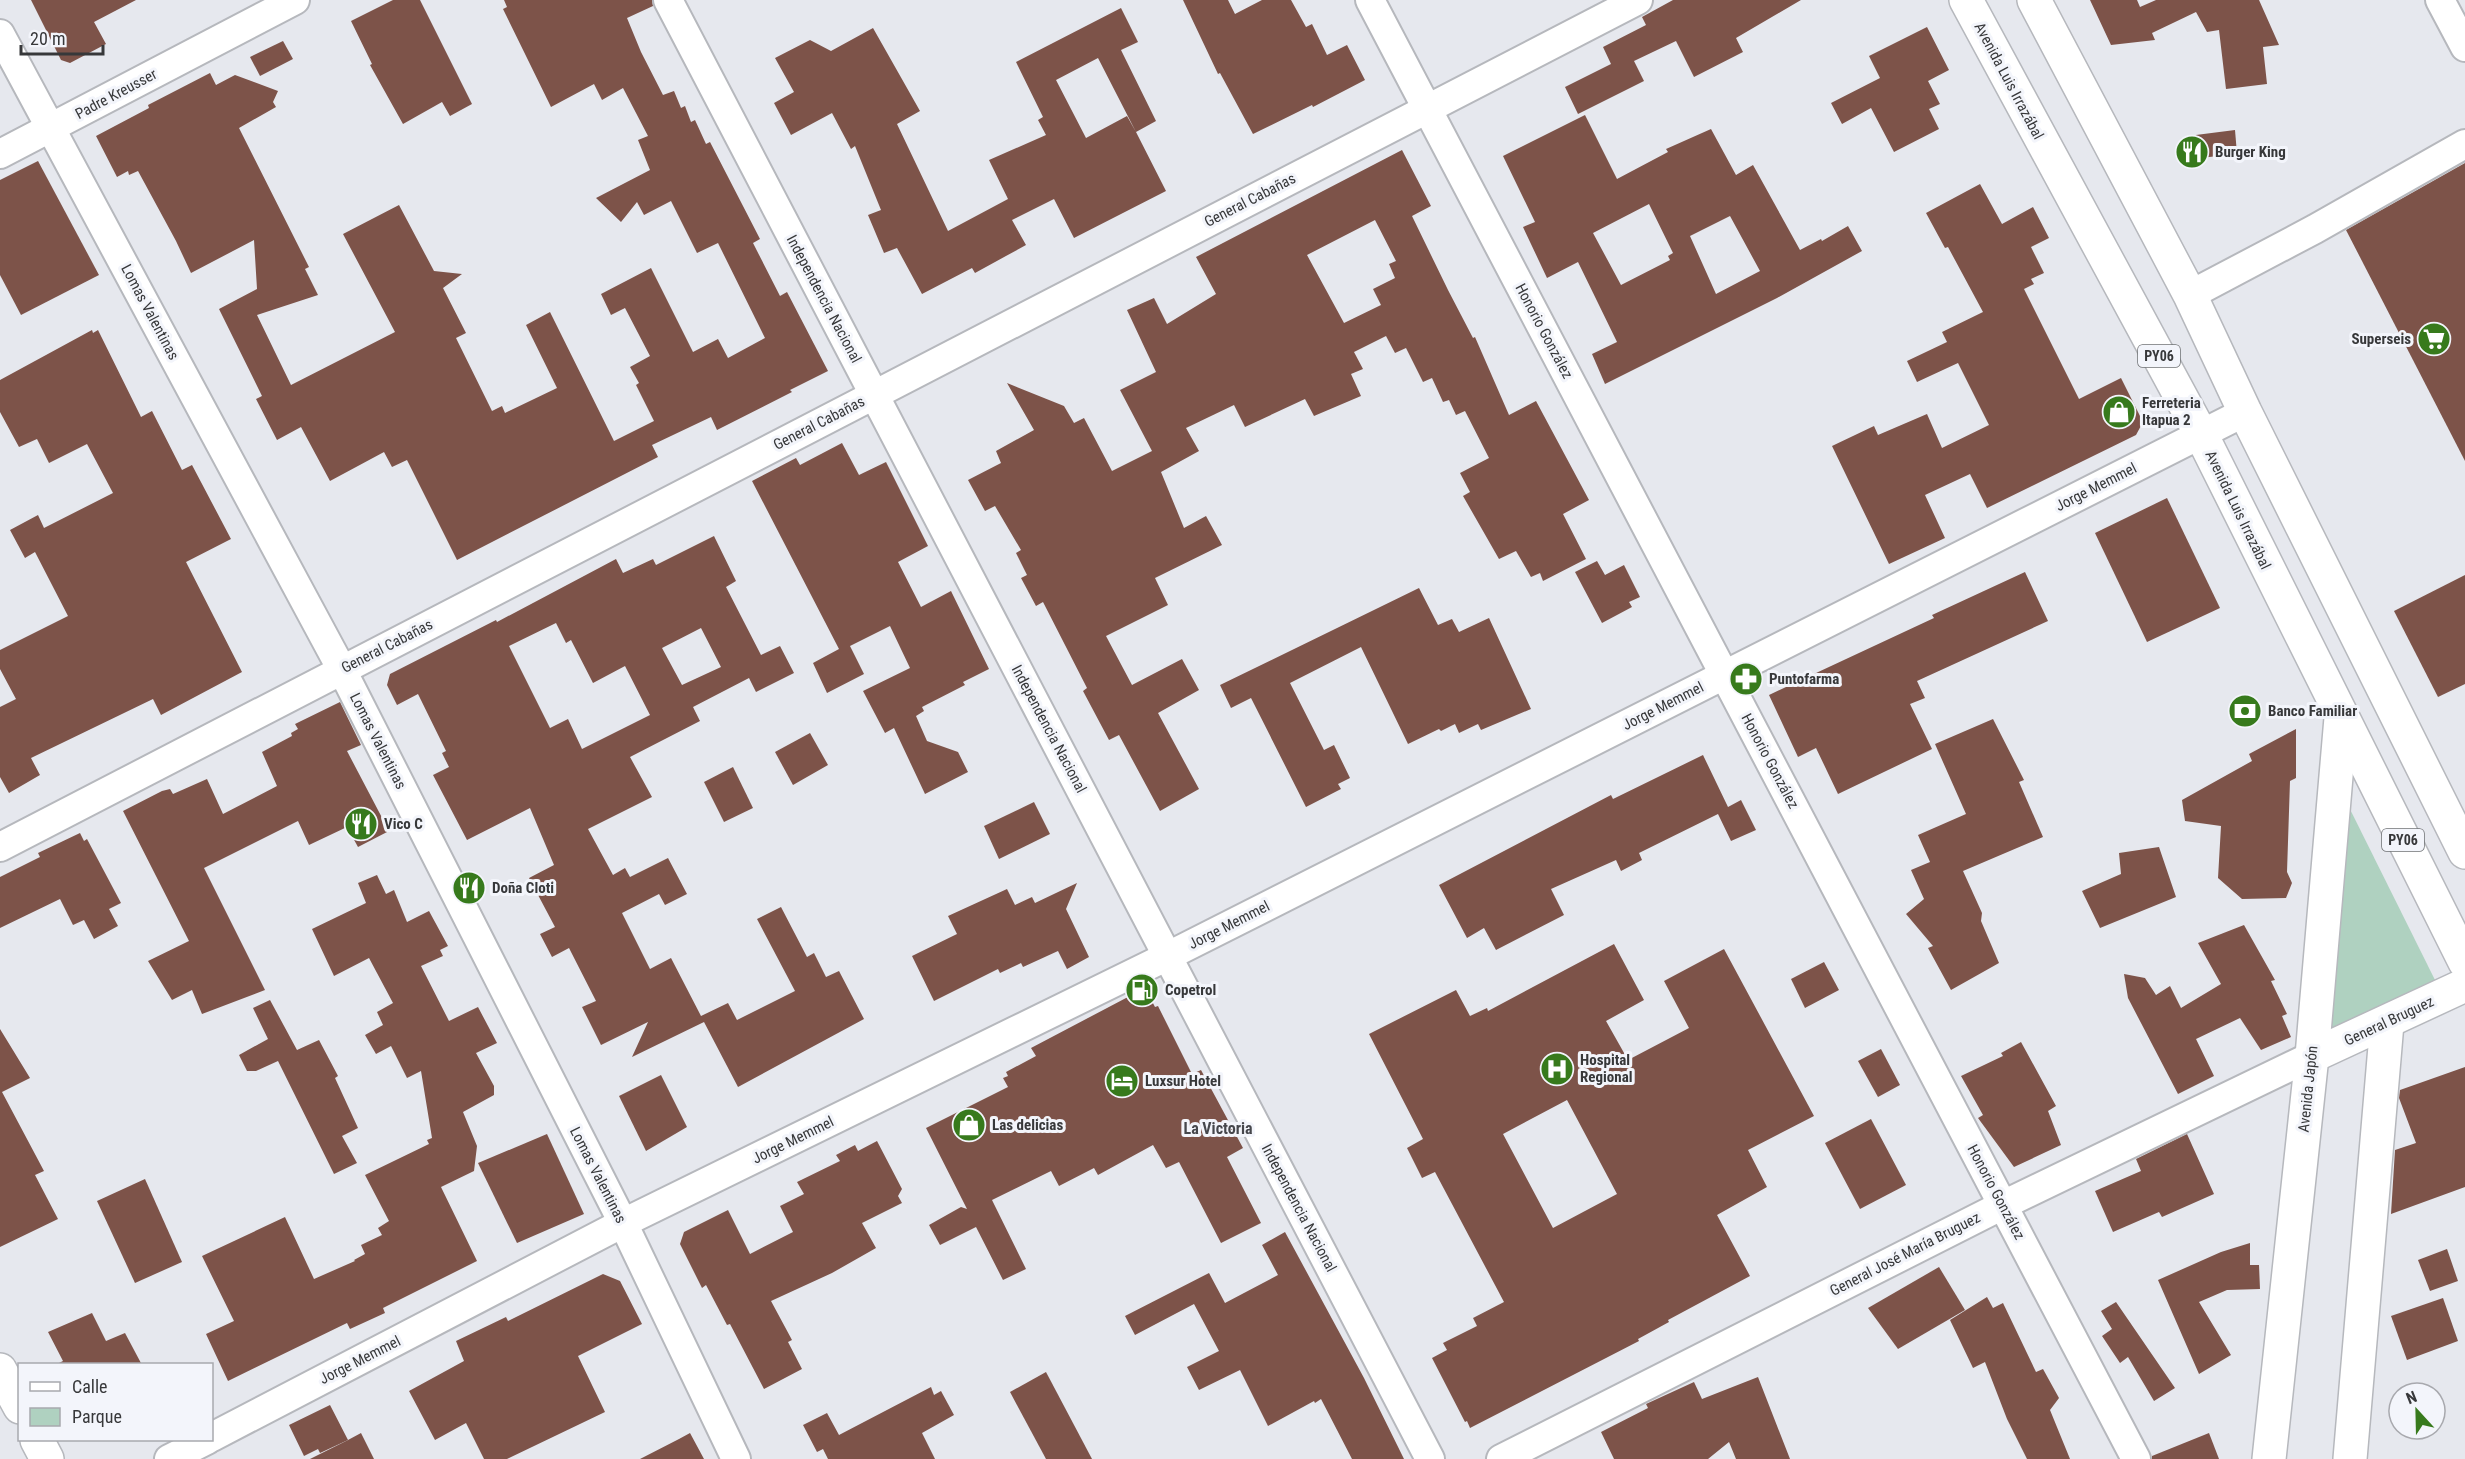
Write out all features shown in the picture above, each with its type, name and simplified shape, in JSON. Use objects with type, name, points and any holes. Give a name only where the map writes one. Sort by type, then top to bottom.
[{"type":"main road","name":"Avenida Luis Irrazábal","points":[[1965,0],[2201,434],[2465,962]]},
{"type":"main road","points":[[2034,0],[2190,295],[2245,412],[2465,852]]},
{"type":"main road","name":"Avenida Japón","points":[[2270,1459],[2312,1056],[2341,718]]},
{"type":"main road","name":"General Bruguez","points":[[2312,1056],[2465,985]]},
{"type":"main road","points":[[2350,1459],[2387,1023]]},
{"type":"main road","points":[[0,1370],[18,1403]]},
{"type":"main road","points":[[38,1441],[47,1459]]},
{"type":"street","name":"Padre Kreusser","points":[[0,154],[295,0]]},
{"type":"street","name":"Independencia Nacional","points":[[668,0],[1430,1459]]},
{"type":"street","name":"Honorio González","points":[[1370,0],[2136,1459]]},
{"type":"street","name":"General Cabañas","points":[[0,847],[1638,0]]},
{"type":"street","points":[[2440,0],[2465,47]]},
{"type":"street","name":"Lomas Valentinas","points":[[0,34],[342,670],[623,1223],[736,1459]]},
{"type":"street","points":[[2190,295],[2316,229],[2465,144]]},
{"type":"street","name":"Jorge Memmel","points":[[213,1436],[623,1223],[1168,956],[2245,412]]},
{"type":"street","name":"General José María Bruguez","points":[[1501,1459],[2003,1205],[2312,1056]]},
{"type":"street","points":[[169,1459],[205,1441]]},
{"type":"green space","points":[[2327,763],[2435,980],[2309,1039]]},
{"type":"building","points":[[31,0],[136,0],[94,22],[106,44],[70,63],[61,60]]},
{"type":"building","points":[[393,0],[420,0],[472,104],[450,116],[442,102],[403,124],[370,65],[372,64],[351,21]]},
{"type":"building","points":[[504,0],[652,0],[653,6],[627,18],[641,52],[663,95],[674,91],[681,108],[685,106],[691,122],[695,120],[706,144],[710,142],[760,239],[753,243],[780,296],[787,292],[828,371],[717,430],[711,417],[652,445],[658,457],[457,560],[407,460],[392,467],[384,452],[330,481],[301,427],[277,440],[256,399],[262,396],[219,309],[257,289],[254,240],[191,273],[138,171],[129,175],[128,171],[117,177],[96,136],[149,108],[148,105],[210,73],[216,85],[235,75],[278,91],[273,102],[276,107],[239,128],[309,267],[305,269],[318,295],[257,315],[291,385],[395,332],[343,234],[399,205],[434,271],[462,274],[443,288],[466,333],[456,338],[492,411],[502,406],[505,413],[557,388],[526,325],[550,312],[614,441],[654,421],[636,385],[639,383],[630,367],[650,356],[625,308],[611,315],[601,294],[651,268],[693,352],[718,339],[728,358],[765,338],[718,243],[697,253],[671,201],[644,215],[637,202],[621,222],[596,198],[650,170],[638,140],[648,136],[623,88],[602,100],[594,84],[551,107],[503,9],[507,7]]},
{"type":"building","points":[[1183,0],[1228,0],[1235,14],[1262,0],[1291,0],[1306,27],[1312,24],[1327,55],[1347,45],[1365,80],[1253,134],[1220,73],[1218,74]]},
{"type":"building","points":[[1673,0],[1801,0],[1736,38],[1743,52],[1694,77],[1676,41],[1634,61],[1644,81],[1578,114],[1565,87],[1611,64],[1603,47],[1646,25],[1642,17]]},
{"type":"building","points":[[2090,0],[2137,0],[2140,7],[2156,0],[2259,0],[2279,45],[2263,47],[2267,84],[2226,89],[2219,30],[2207,32],[2196,12],[2152,33],[2155,40],[2111,45]]},
{"type":"building","points":[[1121,8],[1138,42],[1121,50],[1156,121],[1136,132],[1166,191],[1074,238],[1054,199],[1012,220],[1026,245],[975,273],[972,268],[922,294],[897,248],[884,253],[868,215],[881,210],[855,146],[851,149],[832,113],[791,135],[774,103],[794,92],[775,58],[810,40],[831,51],[873,28],[920,111],[897,124],[948,231],[1008,199],[989,160],[1046,135],[1038,120],[1043,117],[1016,62]],"holes":[[[1098,58],[1136,132],[1127,116],[1086,138],[1056,80]]]},
{"type":"building","points":[[1927,27],[1949,70],[1928,81],[1940,104],[1929,109],[1939,129],[1894,152],[1871,108],[1842,124],[1831,103],[1880,78],[1869,56]]},
{"type":"building","points":[[283,41],[293,59],[260,76],[250,57]]},
{"type":"building","points":[[1585,115],[1617,179],[1668,152],[1666,149],[1711,129],[1736,175],[1753,165],[1800,250],[1848,226],[1862,251],[1777,298],[1605,384],[1592,354],[1617,342],[1578,262],[1547,278],[1523,227],[1535,222],[1503,156]],"holes":[[[1649,204],[1673,253],[1668,256],[1670,260],[1621,285],[1593,233]],[[1730,216],[1760,271],[1716,294],[1690,236]]]},
{"type":"building","points":[[2235,130],[2237,154],[2191,159],[2188,136]]},
{"type":"building","points":[[1402,150],[1431,206],[1412,216],[1448,290],[1473,338],[1475,337],[1509,415],[1536,401],[1589,500],[1563,514],[1586,559],[1543,581],[1540,573],[1531,577],[1516,551],[1499,559],[1463,496],[1470,492],[1460,473],[1489,458],[1465,411],[1456,415],[1449,400],[1443,402],[1432,378],[1423,382],[1406,348],[1395,353],[1386,336],[1354,352],[1363,369],[1351,374],[1361,396],[1314,416],[1305,399],[1245,427],[1234,405],[1186,428],[1199,451],[1161,472],[1184,528],[1206,516],[1222,545],[1155,578],[1168,605],[1106,636],[1132,685],[1182,659],[1199,690],[1158,713],[1199,789],[1160,811],[1119,735],[1109,740],[1083,691],[1087,688],[1043,602],[1036,606],[1021,578],[1027,575],[1016,553],[1021,550],[995,506],[985,511],[968,480],[1001,463],[996,451],[1034,430],[1007,383],[1064,406],[1074,423],[1084,418],[1112,471],[1152,451],[1120,390],[1156,372],[1127,310],[1154,298],[1167,324],[1216,294],[1196,257]],"holes":[[[1375,220],[1396,261],[1389,264],[1395,278],[1373,289],[1381,305],[1344,323],[1307,255]]]},
{"type":"building","points":[[38,161],[99,275],[21,315],[0,275],[0,180]]},
{"type":"building","name":"Superseis","points":[[2465,163],[2465,461],[2346,230]]},
{"type":"building","points":[[1980,184],[2002,224],[2033,207],[2049,238],[2031,247],[2044,273],[2031,279],[2034,284],[2024,289],[2079,399],[2121,378],[2143,422],[2136,435],[1987,508],[1970,474],[1925,495],[1945,538],[1889,564],[1832,446],[1874,426],[1878,435],[1927,414],[1942,448],[1989,425],[1958,363],[1917,382],[1907,361],[1947,342],[1942,332],[1983,312],[1948,247],[1945,248],[1926,213]]},
{"type":"building","points":[[92,330],[93,333],[98,330],[141,417],[152,411],[182,470],[192,465],[231,539],[186,562],[242,672],[161,715],[153,699],[31,758],[40,775],[9,793],[0,777],[0,707],[16,699],[0,669],[0,650],[68,616],[35,552],[25,558],[10,530],[38,515],[44,528],[113,493],[87,444],[49,463],[37,439],[19,447],[0,412],[0,380]]},
{"type":"building","points":[[842,443],[859,475],[886,462],[928,546],[898,562],[921,607],[951,591],[989,669],[963,682],[965,685],[922,707],[924,711],[916,716],[927,741],[958,752],[968,772],[925,794],[894,728],[885,733],[863,691],[910,668],[890,626],[850,646],[864,674],[827,693],[813,663],[839,649],[752,481],[796,458],[800,465]]},
{"type":"building","points":[[2167,498],[2220,608],[2147,642],[2095,533]]},
{"type":"building","points":[[714,536],[736,581],[726,587],[761,655],[780,646],[794,673],[756,692],[749,678],[693,707],[700,721],[630,757],[652,797],[588,829],[613,875],[625,868],[630,877],[668,858],[687,894],[665,905],[659,894],[622,913],[650,969],[671,958],[701,1016],[728,1003],[737,1020],[795,991],[757,919],[781,907],[807,957],[814,953],[826,977],[839,971],[864,1019],[738,1087],[704,1022],[632,1057],[648,1022],[601,1045],[582,1007],[596,1001],[569,948],[552,957],[540,934],[555,927],[529,878],[554,865],[530,808],[467,840],[433,775],[449,767],[442,753],[446,751],[418,694],[397,705],[387,685],[390,674],[496,620],[497,622],[616,559],[623,573],[653,559],[656,565]],"holes":[[[556,623],[566,643],[571,640],[593,683],[625,666],[650,715],[582,749],[568,719],[550,728],[509,646]],[[701,628],[721,667],[682,685],[662,648]]]},
{"type":"building","points":[[1597,561],[1605,575],[1624,565],[1640,597],[1629,602],[1632,607],[1602,623],[1575,572]]},
{"type":"building","points":[[2025,572],[2048,621],[1917,681],[1925,698],[1910,704],[1932,749],[1838,794],[1816,748],[1798,757],[1769,695],[1934,618],[1932,615]]},
{"type":"building","points":[[2465,575],[2465,684],[2438,697],[2394,611]]},
{"type":"building","points":[[1419,588],[1438,625],[1452,619],[1459,632],[1489,618],[1531,709],[1481,730],[1478,724],[1459,733],[1455,724],[1408,744],[1361,647],[1290,683],[1324,750],[1334,745],[1350,778],[1338,784],[1341,789],[1306,807],[1251,698],[1231,708],[1220,685]]},
{"type":"building","points":[[340,702],[361,745],[347,751],[389,831],[358,847],[347,827],[309,845],[298,821],[204,868],[265,990],[202,1014],[192,990],[172,1000],[148,961],[189,941],[123,811],[162,791],[170,789],[173,794],[207,779],[223,814],[277,786],[262,752],[292,736],[291,733],[298,729],[295,724]]},
{"type":"building","points":[[1993,719],[2024,780],[2019,782],[2043,837],[1963,871],[1982,913],[1981,921],[1999,963],[1951,990],[1928,948],[1933,946],[1906,914],[1924,899],[1911,870],[1930,862],[1918,835],[1966,814],[1935,744]]},
{"type":"building","points":[[2296,729],[2296,778],[2290,781],[2287,872],[2292,883],[2286,898],[2242,899],[2218,878],[2221,826],[2185,821],[2182,800],[2252,761],[2249,754]]},
{"type":"building","points":[[810,733],[828,765],[793,785],[775,752]]},
{"type":"building","points":[[1703,755],[1728,807],[1741,800],[1756,830],[1731,841],[1718,814],[1639,853],[1642,860],[1621,871],[1616,860],[1551,889],[1564,915],[1496,950],[1484,928],[1467,938],[1439,885],[1611,795],[1613,799]]},
{"type":"building","points":[[733,767],[753,808],[724,822],[704,782]]},
{"type":"building","points":[[1034,802],[1050,834],[999,859],[984,826]]},
{"type":"building","points":[[80,833],[84,841],[87,839],[121,903],[109,909],[118,926],[94,939],[84,920],[73,925],[60,899],[0,928],[0,877],[40,857],[38,853]]},
{"type":"building","points":[[2159,847],[2176,897],[2100,928],[2082,891],[2121,874],[2119,853]]},
{"type":"building","points":[[377,875],[386,894],[394,890],[407,922],[429,911],[448,946],[440,950],[443,956],[421,966],[449,1021],[478,1007],[497,1043],[476,1053],[494,1086],[494,1095],[463,1112],[477,1146],[474,1171],[441,1187],[477,1261],[383,1308],[385,1313],[350,1329],[347,1323],[228,1381],[206,1334],[234,1321],[202,1256],[285,1217],[314,1279],[355,1261],[365,1254],[361,1245],[382,1235],[378,1228],[389,1221],[365,1175],[429,1144],[427,1140],[432,1138],[421,1071],[407,1078],[391,1046],[376,1054],[365,1035],[383,1025],[377,1012],[393,1003],[369,958],[334,976],[312,929],[366,903],[358,883]]},
{"type":"building","points":[[1077,883],[1066,909],[1089,957],[1067,969],[1058,951],[1023,967],[1021,963],[1000,973],[998,969],[934,1001],[912,956],[957,934],[948,916],[1007,889],[1015,905],[1032,897],[1035,903]]},
{"type":"building","points":[[2244,925],[2275,980],[2271,981],[2287,1014],[2282,1016],[2291,1037],[2261,1050],[2240,1018],[2196,1039],[2214,1076],[2178,1094],[2128,998],[2124,974],[2145,978],[2156,995],[2170,986],[2181,1008],[2221,984],[2198,943]]},
{"type":"building","points":[[1614,944],[1644,1000],[1606,1021],[1628,1060],[1689,1028],[1664,981],[1724,949],[1814,1116],[1748,1150],[1767,1187],[1717,1215],[1750,1276],[1668,1320],[1669,1322],[1638,1339],[1639,1341],[1470,1428],[1432,1358],[1447,1350],[1443,1343],[1477,1326],[1473,1318],[1504,1302],[1435,1172],[1422,1178],[1407,1148],[1423,1139],[1369,1034],[1456,990],[1470,1016],[1487,1008],[1488,1011]],"holes":[[[1567,1100],[1617,1194],[1553,1228],[1503,1134]]]},
{"type":"building","points":[[1824,962],[1839,990],[1805,1008],[1791,979]]},
{"type":"building","points":[[1145,988],[1155,1007],[1158,1006],[1192,1074],[1201,1070],[1243,1148],[1227,1157],[1261,1223],[1221,1243],[1179,1162],[1166,1168],[1153,1145],[1098,1175],[1094,1168],[1059,1186],[1051,1171],[992,1200],[1026,1269],[1003,1280],[976,1227],[940,1245],[929,1225],[961,1207],[967,1209],[926,1128],[1008,1087],[1003,1078],[1008,1076],[1006,1072],[1036,1056],[1031,1048]]},
{"type":"building","points":[[270,1000],[297,1050],[319,1040],[338,1076],[335,1078],[358,1128],[342,1136],[357,1163],[334,1174],[278,1061],[256,1071],[247,1071],[239,1055],[268,1039],[253,1008]]},
{"type":"building","points":[[0,1029],[30,1078],[2,1092],[44,1171],[35,1175],[58,1219],[0,1247]]},
{"type":"building","points":[[2021,1042],[2056,1106],[2048,1111],[2061,1145],[2014,1167],[1978,1118],[1983,1115],[1961,1076],[2003,1056],[2001,1053]]},
{"type":"building","points":[[1881,1049],[1900,1085],[1878,1097],[1858,1061]]},
{"type":"building","points":[[2465,1067],[2465,1187],[2391,1214],[2395,1150],[2416,1143],[2399,1098],[2400,1090]]},
{"type":"building","points":[[661,1075],[687,1127],[646,1151],[619,1096]]},
{"type":"building","points":[[1871,1119],[1906,1185],[1860,1209],[1825,1143]]},
{"type":"building","points":[[547,1134],[584,1214],[517,1243],[478,1163]]},
{"type":"building","points":[[2187,1134],[2214,1194],[2162,1217],[2159,1212],[2113,1232],[2095,1191],[2141,1171],[2136,1159]]},
{"type":"building","points":[[877,1141],[902,1189],[898,1196],[902,1203],[862,1223],[876,1248],[832,1273],[771,1301],[792,1340],[788,1342],[802,1369],[764,1389],[730,1324],[727,1325],[706,1285],[702,1288],[680,1244],[684,1232],[728,1210],[750,1254],[793,1232],[780,1206],[804,1194],[797,1182],[840,1161],[836,1155],[855,1145],[858,1151]]},
{"type":"building","points":[[145,1179],[182,1262],[135,1283],[97,1201]]},
{"type":"building","points":[[1285,1232],[1364,1378],[1404,1459],[1352,1459],[1321,1399],[1268,1426],[1240,1370],[1199,1390],[1187,1367],[1219,1351],[1194,1304],[1135,1335],[1125,1316],[1209,1273],[1225,1303],[1278,1275],[1262,1245]]},
{"type":"building","points":[[2250,1243],[2250,1265],[2259,1265],[2260,1289],[2227,1290],[2199,1302],[2231,1355],[2199,1374],[2158,1280],[2221,1252]]},
{"type":"building","points":[[2447,1249],[2458,1281],[2430,1291],[2418,1260]]},
{"type":"building","points":[[1939,1267],[1965,1310],[1898,1349],[1868,1308]]},
{"type":"building","points":[[603,1274],[620,1281],[642,1324],[578,1356],[605,1412],[507,1459],[484,1459],[466,1423],[435,1440],[409,1391],[464,1361],[456,1341],[506,1317],[508,1321]]},
{"type":"building","points":[[1987,1297],[1993,1308],[2003,1303],[2036,1372],[2043,1369],[2059,1398],[2050,1410],[2070,1459],[2027,1459],[2007,1419],[1985,1362],[1973,1368],[1950,1320]]},
{"type":"building","points":[[2443,1298],[2458,1341],[2407,1360],[2391,1316]]},
{"type":"building","points":[[2116,1302],[2175,1388],[2154,1401],[2128,1357],[2120,1363],[2102,1336],[2112,1329],[2101,1311]]},
{"type":"building","points":[[92,1313],[106,1341],[125,1333],[141,1363],[59,1363],[63,1361],[48,1332]]},
{"type":"building","points":[[1046,1372],[1092,1459],[1046,1459],[1010,1392]]},
{"type":"building","points":[[1758,1377],[1790,1459],[1736,1459],[1729,1442],[1708,1459],[1614,1459],[1601,1432],[1648,1408],[1646,1404],[1694,1382],[1702,1399]]},
{"type":"building","points":[[931,1387],[934,1395],[941,1391],[954,1415],[922,1433],[935,1459],[828,1459],[823,1449],[817,1452],[803,1425],[827,1413],[839,1435]]},
{"type":"building","points":[[330,1405],[348,1440],[320,1453],[318,1449],[304,1456],[289,1425]]},
{"type":"building","points":[[361,1433],[374,1459],[310,1459],[348,1440]]},
{"type":"building","points":[[690,1433],[704,1459],[640,1459],[679,1439]]},
{"type":"building","points":[[2209,1433],[2219,1459],[2152,1459],[2152,1456]]},
{"type":"place","name":"Burger King","points":[[2192,152]]},
{"type":"place","name":"Superseis","points":[[2434,339]]},
{"type":"place","name":"Ferreteria Itapua 2","points":[[2119,412]]},
{"type":"place","name":"Puntofarma","points":[[1746,679]]},
{"type":"place","name":"Banco Familiar","points":[[2245,711]]},
{"type":"place","name":"Vico C","points":[[361,824]]},
{"type":"place","name":"Doña Cloti","points":[[469,888]]},
{"type":"place","name":"Copetrol","points":[[1142,990]]},
{"type":"place","name":"Hospital Regional","points":[[1557,1069]]},
{"type":"place","name":"Luxsur Hotel","points":[[1122,1081]]},
{"type":"place","name":"Las delicias","points":[[969,1125]]},
{"type":"district","name":"La Victoria","points":[[1218,1128]]}]
